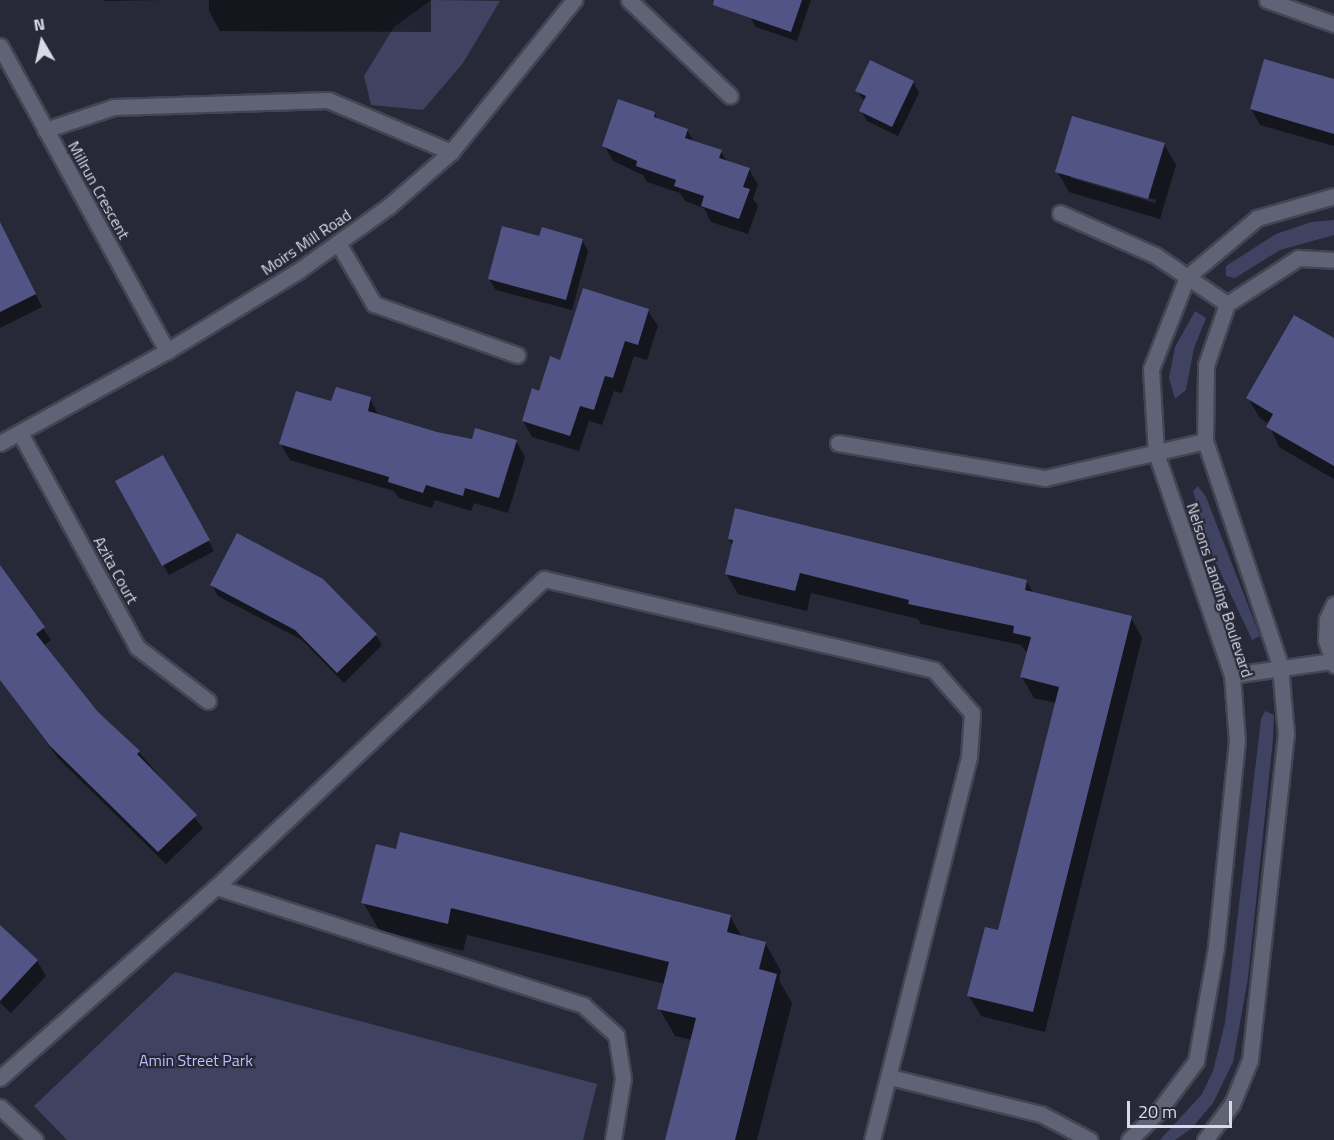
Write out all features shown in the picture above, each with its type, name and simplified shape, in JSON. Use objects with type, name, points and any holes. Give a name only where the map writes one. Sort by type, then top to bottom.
[{"type":"street","name":"Moirs Mill Road","points":[[0,443],[167,351],[338,243],[389,206],[451,152],[574,0]]},
{"type":"street","points":[[628,0],[730,96]]},
{"type":"street","points":[[1267,0],[1334,24]]},
{"type":"street","name":"Millrun Crescent","points":[[0,46],[167,351]]},
{"type":"street","points":[[45,129],[114,107],[328,100],[451,152]]},
{"type":"street","name":"Nelsons Landing Boulevard","points":[[1129,1140],[1157,1113],[1196,1061],[1216,947],[1236,752],[1232,675],[1156,453],[1151,369],[1187,277],[1257,218],[1334,196]]},
{"type":"street","points":[[1060,213],[1155,255],[1227,304],[1298,258],[1334,260]]},
{"type":"street","points":[[338,243],[374,304],[517,355]]},
{"type":"street","name":"Nelsons Landing Boulevard","points":[[1205,1140],[1232,1104],[1250,1060],[1286,734],[1281,665],[1205,441],[1206,365],[1227,304]]},
{"type":"street","name":"Azita Court","points":[[20,433],[137,647],[208,701]]},
{"type":"street","points":[[838,442],[1045,478],[1205,441]]},
{"type":"street","points":[[0,1078],[216,887],[544,579],[933,670],[972,713],[969,757],[890,1077],[872,1140]]},
{"type":"street","points":[[1232,675],[1281,665],[1332,663],[1326,640],[1334,604]]},
{"type":"street","points":[[216,887],[583,1005],[616,1035],[623,1077],[613,1140]]},
{"type":"street","points":[[890,1077],[1041,1114],[1090,1140]]},
{"type":"street","points":[[0,1107],[35,1140]]},
{"type":"green space","points":[[431,0],[500,1],[463,63],[423,110],[371,105],[364,76],[394,27]]},
{"type":"green space","points":[[1334,220],[1334,235],[1280,250],[1235,278],[1226,276],[1226,266],[1276,234],[1311,222]]},
{"type":"green space","points":[[1195,311],[1206,318],[1194,348],[1186,390],[1175,399],[1169,378],[1175,347]]},
{"type":"green space","points":[[1198,486],[1206,497],[1260,636],[1252,640],[1209,548],[1193,491]]},
{"type":"green space","points":[[1265,711],[1274,715],[1273,739],[1248,978],[1233,1062],[1213,1103],[1191,1129],[1175,1140],[1160,1140],[1202,1094],[1213,1071],[1225,1023],[1261,719]]},
{"type":"green space","name":"Amin Street Park","points":[[175,972],[597,1084],[583,1140],[67,1140],[34,1106]]},
{"type":"building","points":[[714,0],[802,0],[791,32],[713,5]]},
{"type":"building","points":[[1264,59],[1334,79],[1334,134],[1250,109]]},
{"type":"building","points":[[870,60],[914,81],[892,127],[859,111],[866,96],[855,91]]},
{"type":"building","points":[[618,99],[655,112],[654,117],[688,129],[685,138],[722,150],[719,158],[750,168],[743,187],[750,189],[739,219],[701,206],[704,196],[674,186],[676,180],[636,166],[637,161],[602,146]]},
{"type":"building","points":[[1072,116],[1165,143],[1148,199],[1055,172]]},
{"type":"building","points":[[0,222],[36,294],[0,312]]},
{"type":"building","points":[[502,226],[539,236],[542,227],[583,239],[566,300],[488,279]]},
{"type":"building","points":[[583,288],[649,309],[638,345],[625,341],[613,378],[605,376],[594,410],[580,406],[570,436],[522,421],[532,388],[539,391],[550,356],[560,360]]},
{"type":"building","points":[[1294,315],[1334,338],[1334,466],[1266,427],[1273,414],[1246,398]]},
{"type":"building","points":[[336,387],[371,397],[368,411],[437,432],[472,439],[475,428],[517,440],[499,498],[465,488],[463,496],[426,485],[423,493],[388,482],[389,477],[279,444],[296,391],[331,401]]},
{"type":"building","points":[[163,455],[210,540],[162,566],[115,481]]},
{"type":"building","points":[[735,508],[1027,580],[1025,590],[1132,616],[1033,1012],[967,996],[985,927],[998,930],[1059,687],[1020,677],[1031,637],[1013,633],[1014,626],[908,604],[909,600],[800,573],[795,591],[725,574],[733,540],[728,539]]},
{"type":"building","points":[[237,533],[323,579],[377,634],[337,673],[295,630],[210,585]]},
{"type":"building","points":[[0,565],[45,627],[36,634],[98,712],[140,751],[137,754],[197,815],[158,852],[50,746],[0,680]]},
{"type":"building","points":[[400,832],[731,915],[727,932],[766,942],[759,969],[777,974],[735,1140],[665,1140],[696,1018],[657,1009],[669,962],[451,908],[448,924],[361,903],[376,844],[396,849]]},
{"type":"building","points":[[0,925],[38,960],[0,1001]]}]
